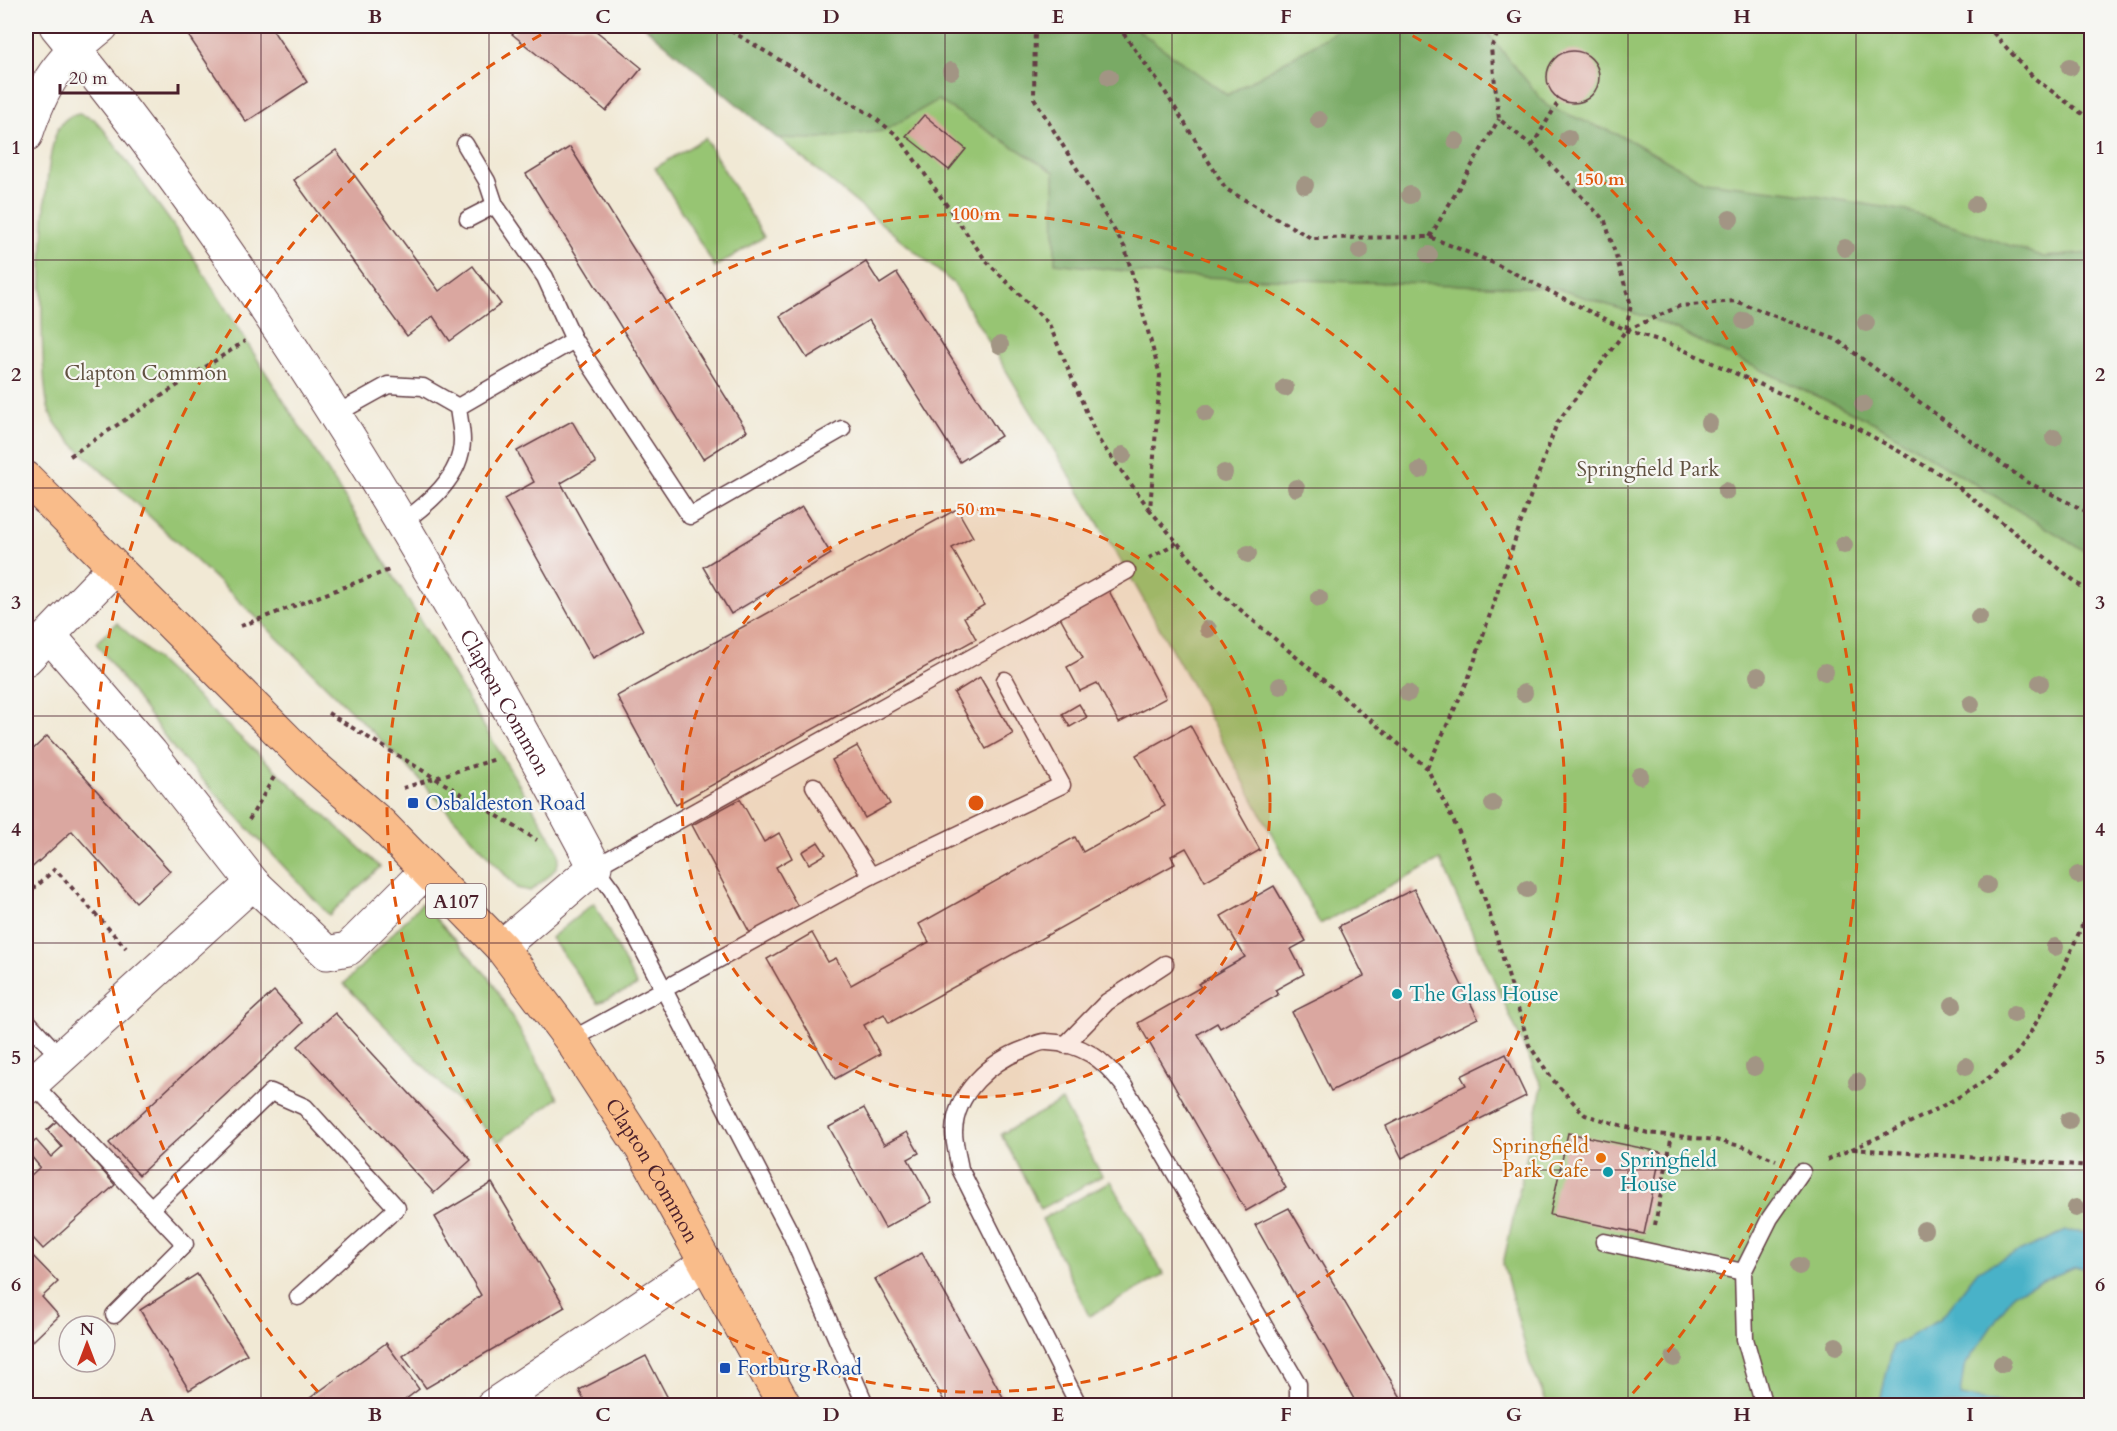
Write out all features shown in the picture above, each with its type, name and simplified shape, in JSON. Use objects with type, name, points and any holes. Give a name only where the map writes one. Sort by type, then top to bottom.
[{"type":"highway","name":"Clapton Common","points":[[26,478],[308,761],[381,824],[501,947],[571,1040],[644,1152],[785,1406]]},
{"type":"street","points":[[26,135],[32,104],[65,37],[102,26]]},
{"type":"street","name":"Clapton Common","points":[[65,37],[187,193],[334,415],[530,745],[594,867]]},
{"type":"street","points":[[26,659],[114,568]]},
{"type":"street","points":[[50,636],[151,753],[253,883],[327,953],[348,949],[426,871]]},
{"type":"street","points":[[501,947],[594,867]]},
{"type":"street","points":[[29,1086],[253,883]]},
{"type":"street","points":[[492,1406],[706,1263]]},
{"type":"lane","points":[[465,144],[487,182],[495,205],[545,277],[574,340],[690,516],[842,429]]},
{"type":"lane","points":[[468,219],[495,205]]},
{"type":"lane","points":[[458,408],[574,340]]},
{"type":"lane","points":[[334,415],[388,385],[423,387],[458,408]]},
{"type":"lane","points":[[400,524],[427,505],[452,474],[463,442],[458,408]]},
{"type":"lane","points":[[866,1406],[791,1234],[612,890],[594,867],[1127,571]]},
{"type":"lane","points":[[571,1040],[871,876],[1062,785],[1005,680]]},
{"type":"lane","points":[[814,786],[871,876]]},
{"type":"lane","points":[[1065,1045],[1107,1002],[1165,964]]},
{"type":"lane","points":[[26,1020],[61,1058]]},
{"type":"lane","points":[[1078,1406],[960,1169],[954,1131],[964,1100],[981,1074],[1010,1054],[1045,1041],[1081,1048],[1104,1061],[1124,1086],[1298,1384],[1298,1406]]},
{"type":"lane","points":[[29,1086],[185,1244],[115,1314]]},
{"type":"lane","points":[[151,1208],[271,1092],[305,1107],[397,1208],[298,1297]]},
{"type":"lane","points":[[1764,1406],[1745,1339],[1743,1272],[1770,1218],[1802,1172]]},
{"type":"lane","points":[[1604,1242],[1743,1272]]},
{"type":"path","points":[[723,26],[871,115],[898,136],[986,261],[1049,324],[1098,439],[1150,510],[1216,589],[1427,768],[1459,832],[1487,906],[1529,1045],[1553,1080],[1585,1115],[1648,1133],[1745,1147],[1802,1172]]},
{"type":"path","points":[[1035,26],[1034,98],[1125,248],[1160,375],[1150,510]]},
{"type":"path","points":[[1118,26],[1162,87],[1226,189],[1311,238],[1430,237],[1496,264],[1626,330],[1668,343],[1856,426],[1947,478],[2091,595]]},
{"type":"path","points":[[1430,237],[1498,118],[1491,48],[1501,26]]},
{"type":"path","points":[[1987,26],[2034,78],[2091,121]]},
{"type":"path","points":[[1532,146],[1557,104]]},
{"type":"path","points":[[1427,768],[1468,680],[1557,423],[1626,330],[1631,305],[1605,221],[1532,146],[1498,118]]},
{"type":"path","points":[[1626,330],[1680,306],[1736,301],[1837,340],[2025,481],[2091,514]]},
{"type":"path","points":[[70,456],[274,323]]},
{"type":"path","points":[[241,626],[421,558]]},
{"type":"path","points":[[328,713],[437,777],[542,843]]},
{"type":"path","points":[[403,788],[500,758],[530,745]]},
{"type":"path","points":[[248,821],[276,772]]},
{"type":"path","points":[[26,896],[55,869],[151,976]]},
{"type":"path","points":[[2091,903],[2068,957],[2021,1047],[1998,1071],[1933,1111],[1852,1149],[2091,1166]]},
{"type":"path","points":[[1650,1252],[1672,1135]]},
{"type":"green space","name":"Springfield Park","points":[[644,26],[2091,26],[2091,1405],[1548,1405],[1530,1364],[1503,1264],[1542,1087],[1440,860],[1320,924],[1193,687],[1127,571],[954,284]]},
{"type":"green space","points":[[644,26],[1132,26],[1227,95],[1346,26],[1489,26],[1490,36],[1547,106],[1626,138],[1704,182],[1791,192],[1907,211],[2044,257],[2091,253],[2091,555],[1875,423],[1652,319],[1555,288],[1169,276],[1055,263],[1054,172],[938,100],[884,131],[812,139],[777,138]]},
{"type":"green space","name":"Clapton Common","points":[[79,114],[94,119],[104,130],[173,225],[390,570],[556,846],[559,853],[557,866],[548,877],[530,891],[517,888],[410,769],[256,617],[73,444],[52,418],[45,384],[42,310],[47,182],[58,129],[66,119]]},
{"type":"green space","points":[[705,138],[764,237],[715,267],[655,168]]},
{"type":"green space","points":[[117,623],[380,867],[329,915],[174,749],[96,643]]},
{"type":"green space","points":[[422,903],[491,980],[558,1098],[498,1142],[344,984]]},
{"type":"green space","points":[[594,903],[637,986],[598,1003],[551,938]]},
{"type":"green space","points":[[1062,1101],[1102,1176],[1041,1209],[1001,1134]]},
{"type":"green space","points":[[1111,1181],[1164,1275],[1089,1316],[1042,1219]]},
{"type":"water","points":[[2066,1231],[2091,1233],[2091,1268],[2075,1267],[2014,1293],[1964,1367],[1960,1396],[2014,1405],[1879,1405],[1893,1346],[1939,1320],[1978,1270]]},
{"type":"building","points":[[182,26],[270,26],[307,82],[246,122]]},
{"type":"building","points":[[519,26],[590,26],[642,68],[606,111],[512,34]]},
{"type":"building","points":[[1573,51],[1587,55],[1595,63],[1599,77],[1595,91],[1587,99],[1573,103],[1559,99],[1551,91],[1547,77],[1551,63],[1559,55]]},
{"type":"building","points":[[924,115],[966,149],[949,170],[906,136]]},
{"type":"building","points":[[570,147],[747,431],[703,459],[526,174]]},
{"type":"building","points":[[336,150],[439,291],[473,266],[501,304],[450,341],[433,316],[407,336],[294,180]]},
{"type":"building","points":[[866,262],[880,284],[897,273],[1001,436],[960,462],[869,320],[807,358],[780,316]]},
{"type":"building","points":[[572,421],[596,463],[561,483],[643,630],[593,658],[504,499],[534,482],[517,451]]},
{"type":"building","points":[[802,507],[831,554],[731,614],[703,567]]},
{"type":"building","points":[[957,509],[973,537],[952,548],[984,605],[964,617],[976,639],[676,805],[617,696]]},
{"type":"building","points":[[1108,589],[1166,698],[1119,723],[1097,683],[1080,691],[1067,667],[1083,658],[1059,615]]},
{"type":"building","points":[[980,677],[1013,734],[986,749],[954,693]]},
{"type":"building","points":[[1079,704],[1087,717],[1070,727],[1062,714]]},
{"type":"building","points":[[1190,725],[1260,850],[1205,881],[1186,848],[1171,856],[1175,864],[889,1023],[884,1014],[864,1025],[880,1054],[835,1079],[767,959],[812,933],[828,962],[836,958],[851,985],[929,942],[919,924],[1075,837],[1083,852],[1165,806],[1136,755]]},
{"type":"building","points":[[47,736],[170,871],[136,902],[72,831],[26,873],[26,791],[31,786],[26,780],[26,756]]},
{"type":"building","points":[[857,746],[890,804],[865,818],[832,760]]},
{"type":"building","points":[[740,799],[764,842],[779,833],[792,858],[776,867],[798,907],[750,933],[692,825]]},
{"type":"building","points":[[818,842],[826,854],[809,864],[802,852]]},
{"type":"building","points":[[1274,886],[1306,941],[1291,949],[1304,974],[1275,990],[1278,995],[1220,1028],[1217,1023],[1198,1034],[1286,1188],[1246,1211],[1138,1023],[1201,987],[1198,984],[1245,957],[1221,916]]},
{"type":"building","name":"The Glass House","points":[[1414,889],[1478,1018],[1331,1091],[1292,1012],[1364,976],[1339,926]]},
{"type":"building","points":[[274,991],[303,1023],[139,1175],[109,1143]]},
{"type":"building","points":[[335,1013],[471,1160],[434,1193],[298,1046]]},
{"type":"building","points":[[1506,1054],[1526,1096],[1402,1158],[1386,1126],[1466,1085],[1461,1076]]},
{"type":"building","points":[[864,1108],[884,1145],[907,1132],[919,1153],[908,1159],[932,1202],[885,1228],[829,1127]]},
{"type":"building","points":[[58,1120],[115,1185],[43,1249],[33,1238],[26,1244],[26,1173],[29,1177],[40,1167],[26,1150],[36,1140],[51,1157],[62,1147],[47,1130]]},
{"type":"building","name":"Springfield House","points":[[1568,1133],[1661,1152],[1644,1234],[1550,1215]]},
{"type":"building","points":[[492,1183],[565,1307],[426,1388],[403,1356],[481,1295],[435,1217]]},
{"type":"building","points":[[1289,1208],[1406,1406],[1358,1406],[1255,1225]]},
{"type":"building","points":[[26,1249],[58,1282],[42,1297],[57,1314],[57,1318],[33,1341],[26,1332]]},
{"type":"building","points":[[922,1253],[1008,1406],[947,1406],[875,1279]]},
{"type":"building","points":[[197,1274],[247,1354],[189,1390],[140,1310]]},
{"type":"building","points":[[386,1343],[419,1389],[397,1406],[299,1406]]},
{"type":"building","points":[[646,1356],[672,1406],[587,1406],[579,1390]]},
{"type":"place","name":"Osbaldeston Road","points":[[413,803]]},
{"type":"place","name":"The Glass House","points":[[1397,994]]},
{"type":"place","name":"Springfield Park Cafe","points":[[1601,1158]]},
{"type":"place","name":"Springfield House","points":[[1608,1172]]},
{"type":"place","name":"Forburg Road","points":[[725,1368]]}]
